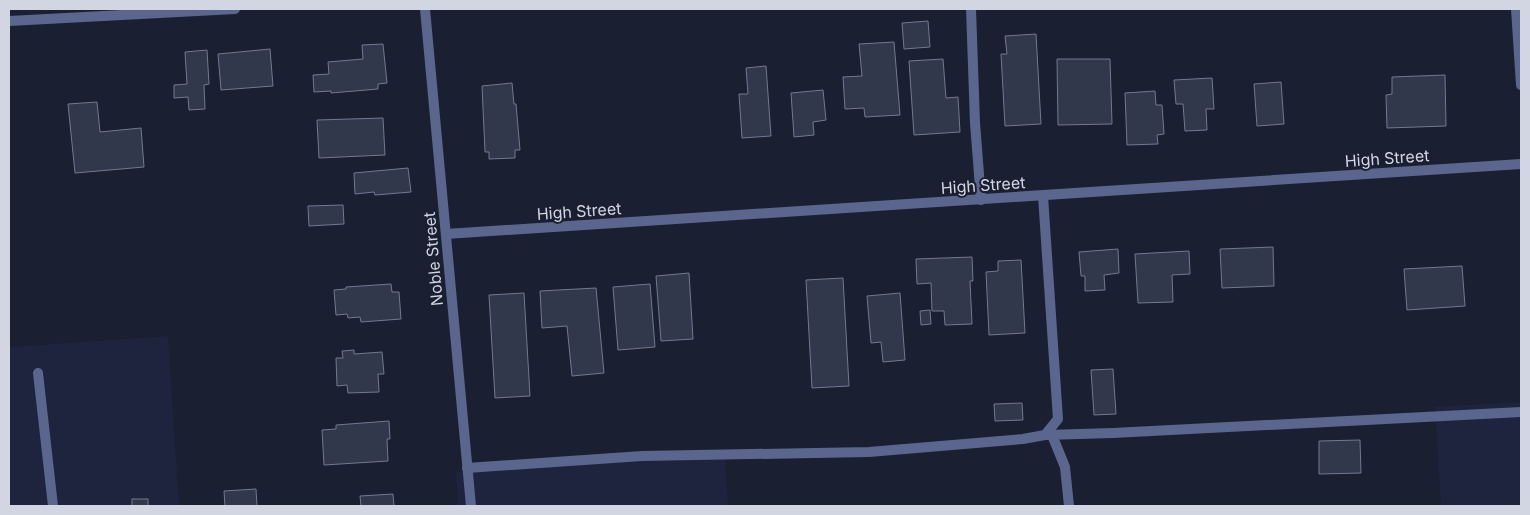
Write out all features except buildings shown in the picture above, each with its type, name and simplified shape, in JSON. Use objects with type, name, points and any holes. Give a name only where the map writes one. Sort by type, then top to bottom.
[{"type":"street","points":[[9,21],[235,9]]},
{"type":"street","name":"Noble Street","points":[[425,9],[471,506]]},
{"type":"street","points":[[971,9],[975,123],[981,200]]},
{"type":"street","points":[[1516,9],[1521,85]]},
{"type":"street","name":"High Street","points":[[446,234],[1521,164]]},
{"type":"street","points":[[1043,196],[1058,419],[1048,435]]},
{"type":"street","points":[[38,373],[53,506]]},
{"type":"street","points":[[467,468],[642,456],[868,452],[1024,439],[1048,435],[1521,412]]},
{"type":"street","points":[[1048,435],[1065,467],[1069,506]]},
{"type":"shaded area","points":[[168,336],[179,506],[9,506],[9,347]]},
{"type":"shaded area","points":[[1521,402],[1521,506],[1441,506],[1435,407]]},
{"type":"shaded area","points":[[725,454],[728,506],[458,506],[456,472]]}]
